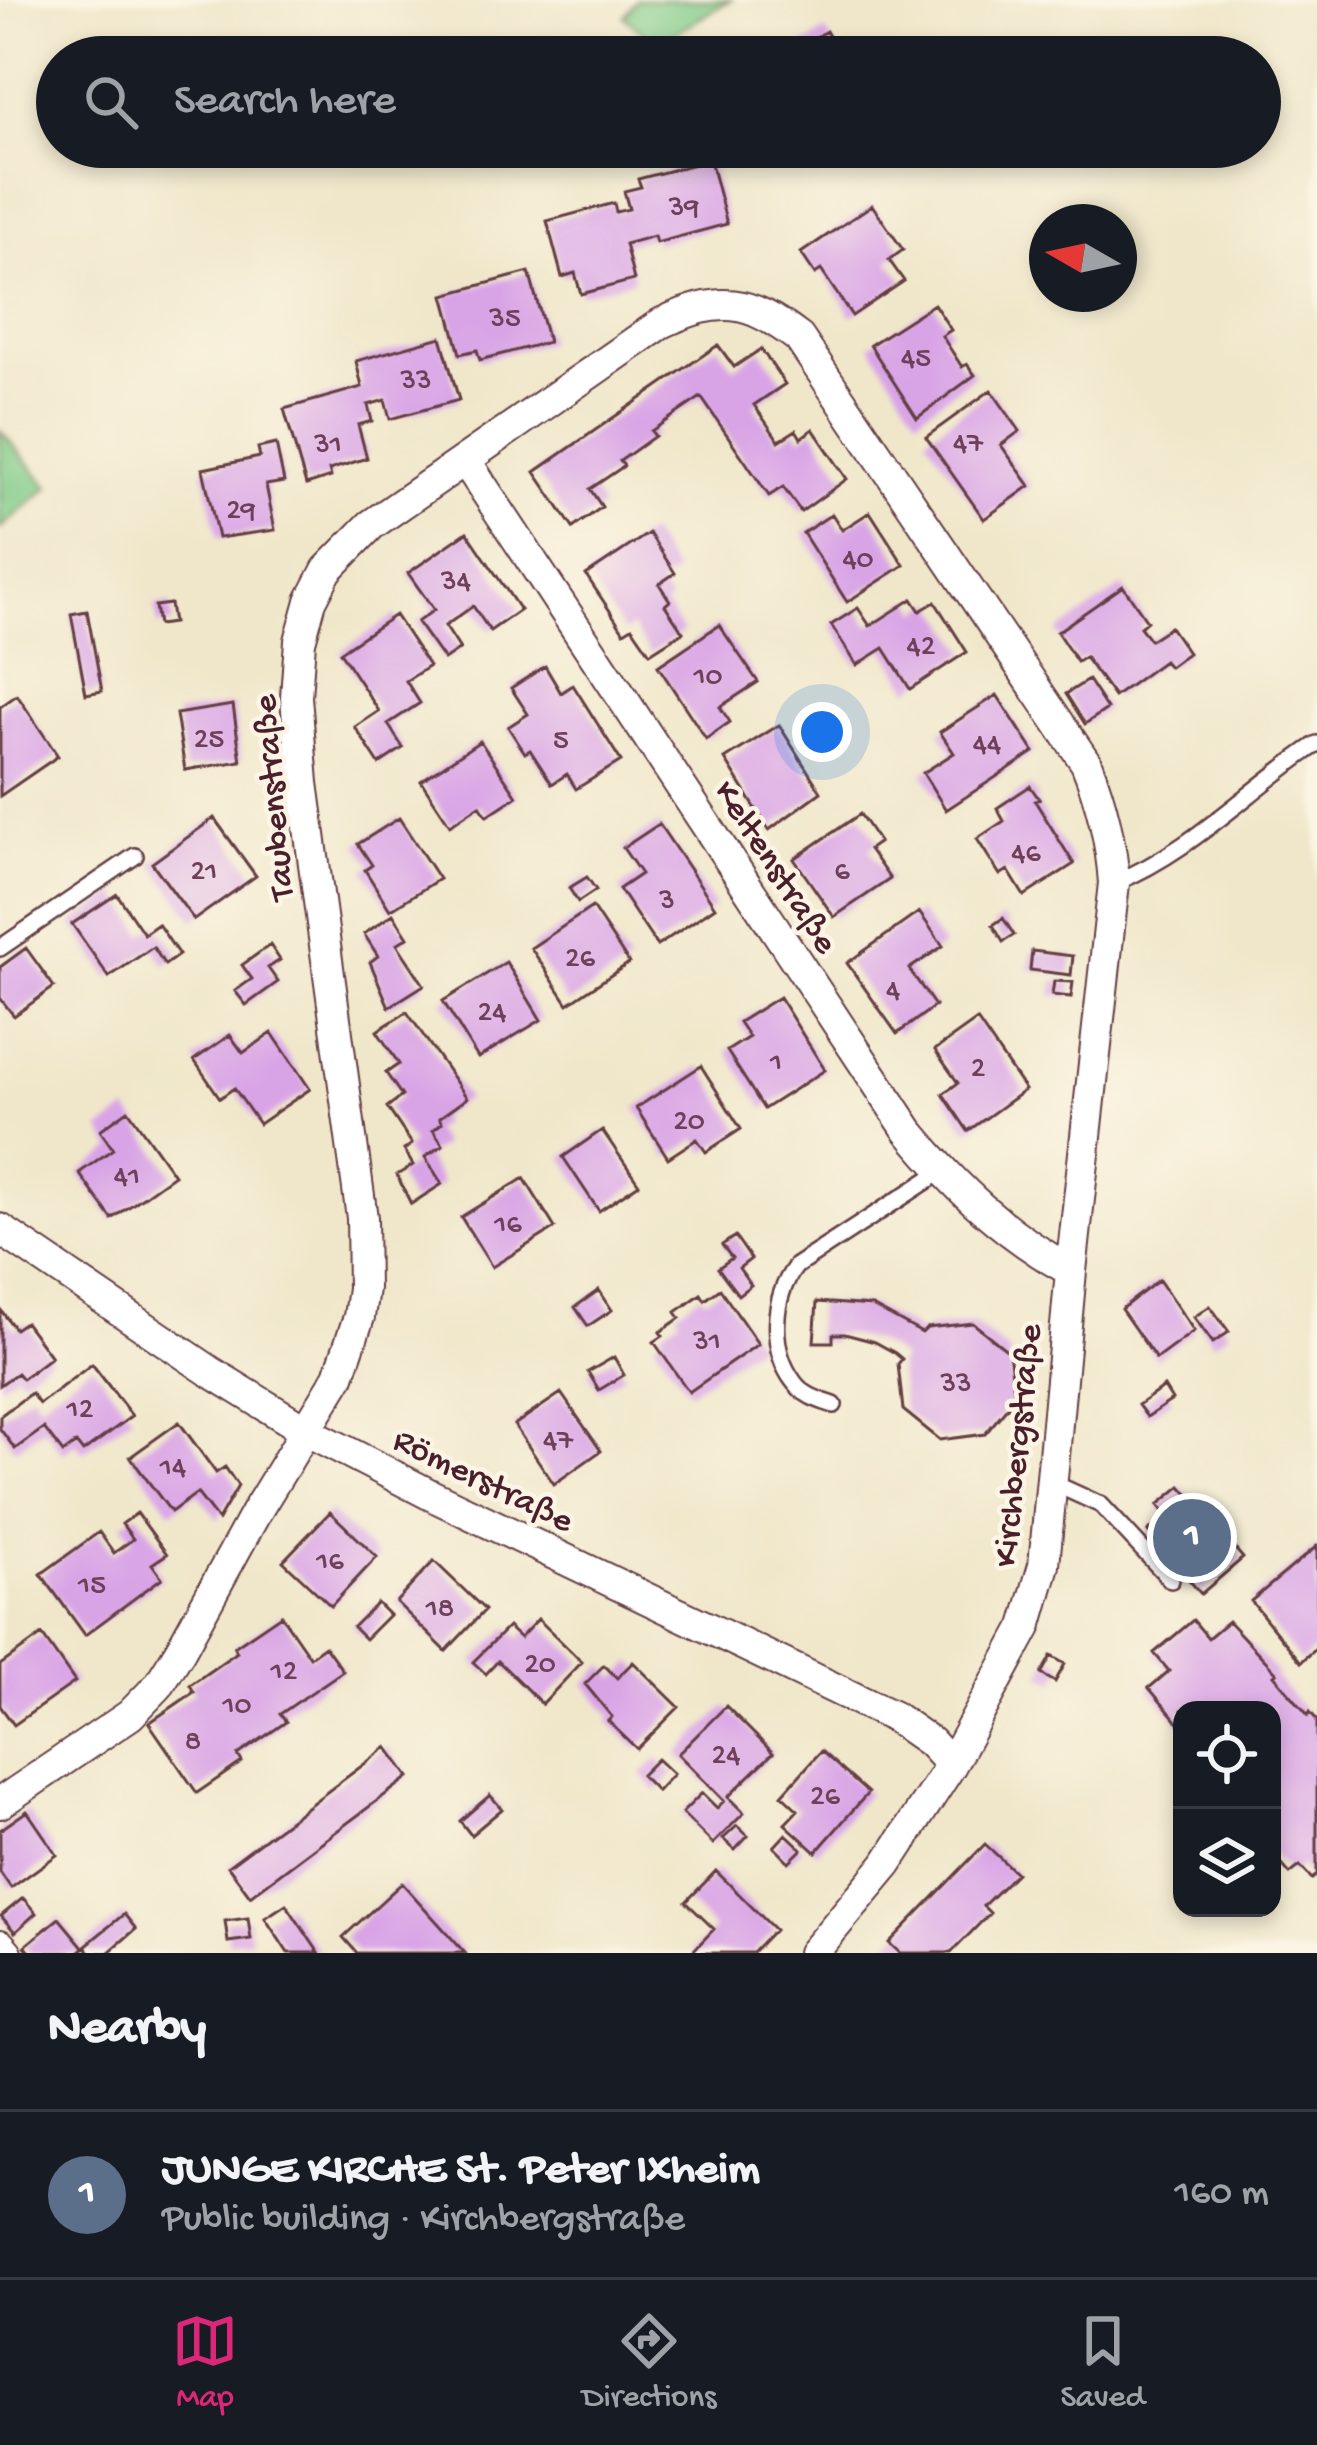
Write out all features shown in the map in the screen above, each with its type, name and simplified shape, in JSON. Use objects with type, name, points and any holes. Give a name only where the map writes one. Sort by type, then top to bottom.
[{"type":"street","name":"Taubenstraße","points":[[0,1803],[130,1715],[158,1686],[256,1512],[308,1431],[352,1345],[362,1303],[364,1257],[296,698],[300,641],[311,601],[327,570],[349,544],[662,323],[690,310],[730,304],[765,312],[799,338],[1086,763],[1112,844],[1114,883]]},
{"type":"street","name":"Keltenstraße","points":[[465,460],[882,1092],[942,1171],[1021,1243],[1071,1271]]},
{"type":"street","name":"Kirchbergstraße","points":[[813,1953],[887,1864],[951,1765],[1026,1627],[1044,1565],[1114,883]]},
{"type":"street","name":"Römerstraße","points":[[0,1229],[211,1372],[308,1431],[430,1495],[894,1717],[930,1742],[951,1765]]},
{"type":"street","points":[[0,1945],[7,1953]]},
{"type":"lane","points":[[1114,883],[1184,848],[1271,775],[1317,744]]},
{"type":"lane","points":[[0,948],[135,856]]},
{"type":"lane","points":[[834,1405],[811,1397],[793,1382],[782,1356],[776,1322],[785,1280],[796,1267],[942,1171]]},
{"type":"lane","points":[[1053,1483],[1101,1505],[1171,1580]]},
{"type":"green space","points":[[636,0],[730,0],[670,36],[648,36],[625,17]]},
{"type":"green space","points":[[0,430],[49,487],[0,529]]},
{"type":"building","points":[[680,168],[712,168],[727,224],[656,243],[654,236],[625,244],[634,280],[581,294],[575,273],[562,277],[547,221],[614,203],[616,212],[629,209],[624,191],[641,187],[638,179]]},
{"type":"building","points":[[872,205],[903,250],[889,260],[904,281],[852,316],[821,270],[815,274],[801,253]]},
{"type":"building","points":[[529,272],[548,342],[480,360],[477,350],[460,354],[444,295]]},
{"type":"building","points":[[934,304],[951,330],[942,336],[962,367],[967,364],[975,375],[917,418],[870,345]]},
{"type":"building","points":[[441,337],[459,400],[390,419],[385,400],[368,405],[372,421],[358,425],[367,458],[329,470],[331,477],[306,485],[284,409],[362,387],[356,361]]},
{"type":"building","points":[[718,345],[734,367],[761,349],[785,384],[754,405],[779,441],[796,430],[801,438],[813,429],[847,479],[801,512],[783,487],[769,496],[701,397],[651,431],[655,436],[620,461],[624,466],[590,489],[602,507],[573,528],[535,472]]},
{"type":"building","points":[[991,390],[1020,431],[1001,445],[1030,486],[984,519],[926,437]]},
{"type":"building","points":[[276,444],[284,482],[266,485],[275,530],[218,538],[203,469],[260,457],[258,448]]},
{"type":"building","points":[[870,512],[904,565],[847,602],[803,533],[832,514],[842,530]]},
{"type":"building","points":[[467,532],[520,610],[490,631],[473,606],[445,626],[460,649],[444,660],[417,622],[434,610],[408,573]]},
{"type":"building","points":[[649,533],[675,573],[659,584],[670,601],[665,605],[683,632],[650,653],[632,627],[624,632],[586,575]]},
{"type":"building","points":[[1123,586],[1147,621],[1140,627],[1150,640],[1170,627],[1188,653],[1169,667],[1164,661],[1114,697],[1085,657],[1077,662],[1057,632]]},
{"type":"building","points":[[912,599],[920,611],[935,602],[967,652],[910,689],[884,648],[857,665],[831,625],[858,608],[870,626]]},
{"type":"building","points":[[170,604],[173,623],[158,625],[155,606]]},
{"type":"building","points":[[87,611],[102,691],[86,694],[71,614]]},
{"type":"building","points":[[395,615],[429,666],[406,681],[420,703],[388,724],[403,748],[379,764],[355,727],[379,711],[340,652]]},
{"type":"building","points":[[719,625],[758,682],[720,707],[730,722],[706,739],[658,666]]},
{"type":"building","points":[[545,666],[561,693],[573,685],[621,761],[576,789],[567,774],[552,784],[508,727],[528,714],[511,688]]},
{"type":"building","points":[[1088,680],[1107,709],[1085,724],[1066,694]]},
{"type":"building","points":[[17,695],[58,756],[0,796],[0,707]]},
{"type":"building","points":[[997,695],[1034,752],[946,810],[923,773],[954,753],[940,732]]},
{"type":"building","points":[[233,705],[241,761],[185,770],[176,714]]},
{"type":"building","points":[[779,725],[821,792],[769,830],[725,759]]},
{"type":"building","points":[[480,741],[517,796],[487,816],[480,805],[450,825],[421,781]]},
{"type":"building","points":[[1030,786],[1074,864],[1024,896],[1008,870],[1000,875],[977,839],[1004,821],[997,808]]},
{"type":"building","points":[[860,814],[879,842],[869,849],[890,879],[834,917],[794,859]]},
{"type":"building","points":[[214,818],[256,876],[194,920],[152,863]]},
{"type":"building","points":[[399,818],[439,879],[390,910],[365,870],[372,865],[358,844]]},
{"type":"building","points":[[659,824],[715,907],[657,946],[619,889],[641,874],[623,848]]},
{"type":"building","points":[[587,877],[596,890],[578,902],[569,888]]},
{"type":"building","points":[[117,894],[144,934],[158,924],[179,955],[165,965],[153,947],[109,977],[72,924]]},
{"type":"building","points":[[592,907],[629,963],[568,1004],[531,948]]},
{"type":"building","points":[[919,912],[943,946],[909,969],[935,1006],[897,1034],[847,963]]},
{"type":"building","points":[[393,914],[408,937],[397,944],[424,985],[389,1007],[370,962],[378,956],[364,934]]},
{"type":"building","points":[[1003,918],[1014,935],[1003,942],[993,925]]},
{"type":"building","points":[[270,945],[280,960],[268,968],[278,982],[246,1005],[235,991],[252,979],[242,965]]},
{"type":"building","points":[[26,948],[54,987],[14,1016],[0,998],[0,967]]},
{"type":"building","points":[[1032,951],[1073,956],[1071,975],[1030,970]]},
{"type":"building","points":[[506,962],[541,1020],[478,1058],[443,1001]]},
{"type":"building","points":[[1054,981],[1073,982],[1071,997],[1052,995]]},
{"type":"building","points":[[779,997],[825,1070],[764,1109],[727,1051],[749,1037],[739,1022]]},
{"type":"building","points":[[407,1012],[467,1098],[439,1118],[442,1123],[433,1130],[443,1145],[425,1157],[442,1184],[411,1204],[397,1175],[413,1165],[404,1150],[412,1144],[387,1107],[402,1096],[386,1073],[399,1064],[377,1031]]},
{"type":"building","points":[[977,1020],[1025,1090],[968,1131],[943,1094],[958,1083],[935,1050]]},
{"type":"building","points":[[272,1033],[310,1089],[259,1124],[234,1088],[220,1098],[194,1060],[230,1035],[243,1053]]},
{"type":"building","points":[[701,1066],[741,1129],[706,1152],[697,1139],[668,1158],[636,1108]]},
{"type":"building","points":[[128,1110],[174,1175],[112,1219],[79,1173],[113,1149],[100,1130]]},
{"type":"building","points":[[602,1130],[639,1184],[599,1211],[563,1157]]},
{"type":"building","points":[[524,1178],[555,1228],[492,1267],[461,1217]]},
{"type":"building","points":[[735,1236],[751,1259],[739,1268],[751,1285],[738,1295],[718,1268],[732,1258],[722,1245]]},
{"type":"building","points":[[1159,1280],[1194,1331],[1156,1359],[1121,1309]]},
{"type":"building","points":[[720,1289],[758,1344],[689,1392],[654,1342],[680,1318],[676,1312],[701,1294],[705,1300]]},
{"type":"building","points":[[599,1290],[612,1310],[588,1326],[575,1307]]},
{"type":"building","points":[[817,1302],[872,1306],[922,1333],[927,1328],[973,1323],[1009,1352],[1015,1398],[985,1434],[940,1440],[903,1410],[898,1364],[902,1359],[895,1353],[845,1334],[833,1334],[833,1342],[814,1342]]},
{"type":"building","points":[[1210,1306],[1229,1332],[1213,1343],[1194,1317]]},
{"type":"building","points":[[0,1309],[15,1329],[25,1322],[51,1357],[22,1379],[17,1373],[0,1385]]},
{"type":"building","points":[[614,1357],[624,1375],[599,1390],[588,1372]]},
{"type":"building","points":[[92,1364],[132,1416],[83,1452],[76,1443],[63,1453],[44,1428],[15,1449],[0,1429],[0,1416],[31,1393],[39,1404]]},
{"type":"building","points":[[1164,1387],[1172,1400],[1147,1417],[1138,1405]]},
{"type":"building","points":[[561,1393],[601,1451],[554,1484],[514,1425]]},
{"type":"building","points":[[179,1422],[216,1473],[225,1467],[238,1486],[218,1520],[197,1493],[171,1512],[130,1457]]},
{"type":"building","points":[[1181,1486],[1208,1517],[1216,1510],[1234,1530],[1225,1537],[1243,1558],[1201,1594],[1148,1532],[1167,1516],[1158,1505]]},
{"type":"building","points":[[330,1512],[377,1557],[331,1606],[283,1561]]},
{"type":"building","points":[[137,1513],[167,1554],[152,1564],[162,1578],[85,1635],[41,1574],[99,1532],[114,1553],[133,1539],[122,1524]]},
{"type":"building","points":[[1317,1546],[1317,1648],[1301,1662],[1251,1601]]},
{"type":"building","points":[[434,1561],[485,1610],[446,1651],[396,1602]]},
{"type":"building","points":[[377,1603],[389,1615],[365,1639],[353,1627]]},
{"type":"building","points":[[281,1615],[310,1657],[325,1646],[343,1671],[280,1714],[286,1722],[238,1755],[242,1762],[197,1793],[149,1723],[194,1692],[190,1685],[237,1652],[234,1647]]},
{"type":"building","points":[[538,1619],[582,1662],[542,1704],[498,1661],[486,1674],[473,1662],[508,1627],[520,1638]]},
{"type":"building","points":[[1193,1620],[1208,1638],[1228,1621],[1317,1720],[1317,1875],[1312,1879],[1300,1866],[1290,1874],[1281,1864],[1281,1701],[1173,1701],[1173,1716],[1149,1688],[1169,1671],[1154,1653]]},
{"type":"building","points":[[42,1635],[75,1682],[14,1725],[0,1706],[0,1665]]},
{"type":"building","points":[[1051,1656],[1065,1664],[1055,1682],[1041,1674]]},
{"type":"building","points":[[633,1662],[679,1707],[637,1749],[608,1721],[612,1717],[585,1684],[604,1665],[617,1678]]},
{"type":"building","points":[[726,1706],[773,1753],[728,1797],[744,1813],[713,1844],[682,1813],[702,1793],[717,1808],[724,1801],[678,1754]]},
{"type":"building","points":[[387,1747],[409,1777],[250,1896],[228,1866]]},
{"type":"building","points":[[821,1751],[868,1793],[816,1852],[785,1824],[798,1810],[782,1795]]},
{"type":"building","points":[[657,1759],[673,1774],[657,1791],[641,1775]]},
{"type":"building","points":[[490,1795],[502,1809],[471,1835],[460,1821]]},
{"type":"building","points":[[27,1811],[57,1855],[11,1888],[0,1872],[0,1830]]},
{"type":"building","points":[[737,1826],[748,1836],[735,1850],[723,1839]]},
{"type":"building","points":[[786,1834],[802,1849],[789,1862],[774,1847]]},
{"type":"building","points":[[985,1844],[1016,1873],[983,1906],[990,1913],[951,1953],[900,1953],[889,1943]]},
{"type":"building","points":[[716,1871],[775,1930],[753,1953],[691,1953],[714,1929],[686,1902]]},
{"type":"building","points":[[402,1883],[465,1953],[357,1953],[343,1937]]},
{"type":"building","points":[[23,1898],[36,1913],[15,1932],[1,1916]]},
{"type":"building","points":[[286,1904],[319,1953],[288,1953],[265,1918]]},
{"type":"building","points":[[124,1914],[136,1929],[108,1953],[91,1953],[85,1946]]},
{"type":"building","points":[[59,1918],[84,1948],[77,1953],[31,1953],[25,1946]]},
{"type":"building","points":[[248,1918],[251,1939],[228,1942],[225,1921]]},
{"type":"place","name":"JUNGE KIRCHE St. Peter Ixheim","points":[[1192,1538]]}]
